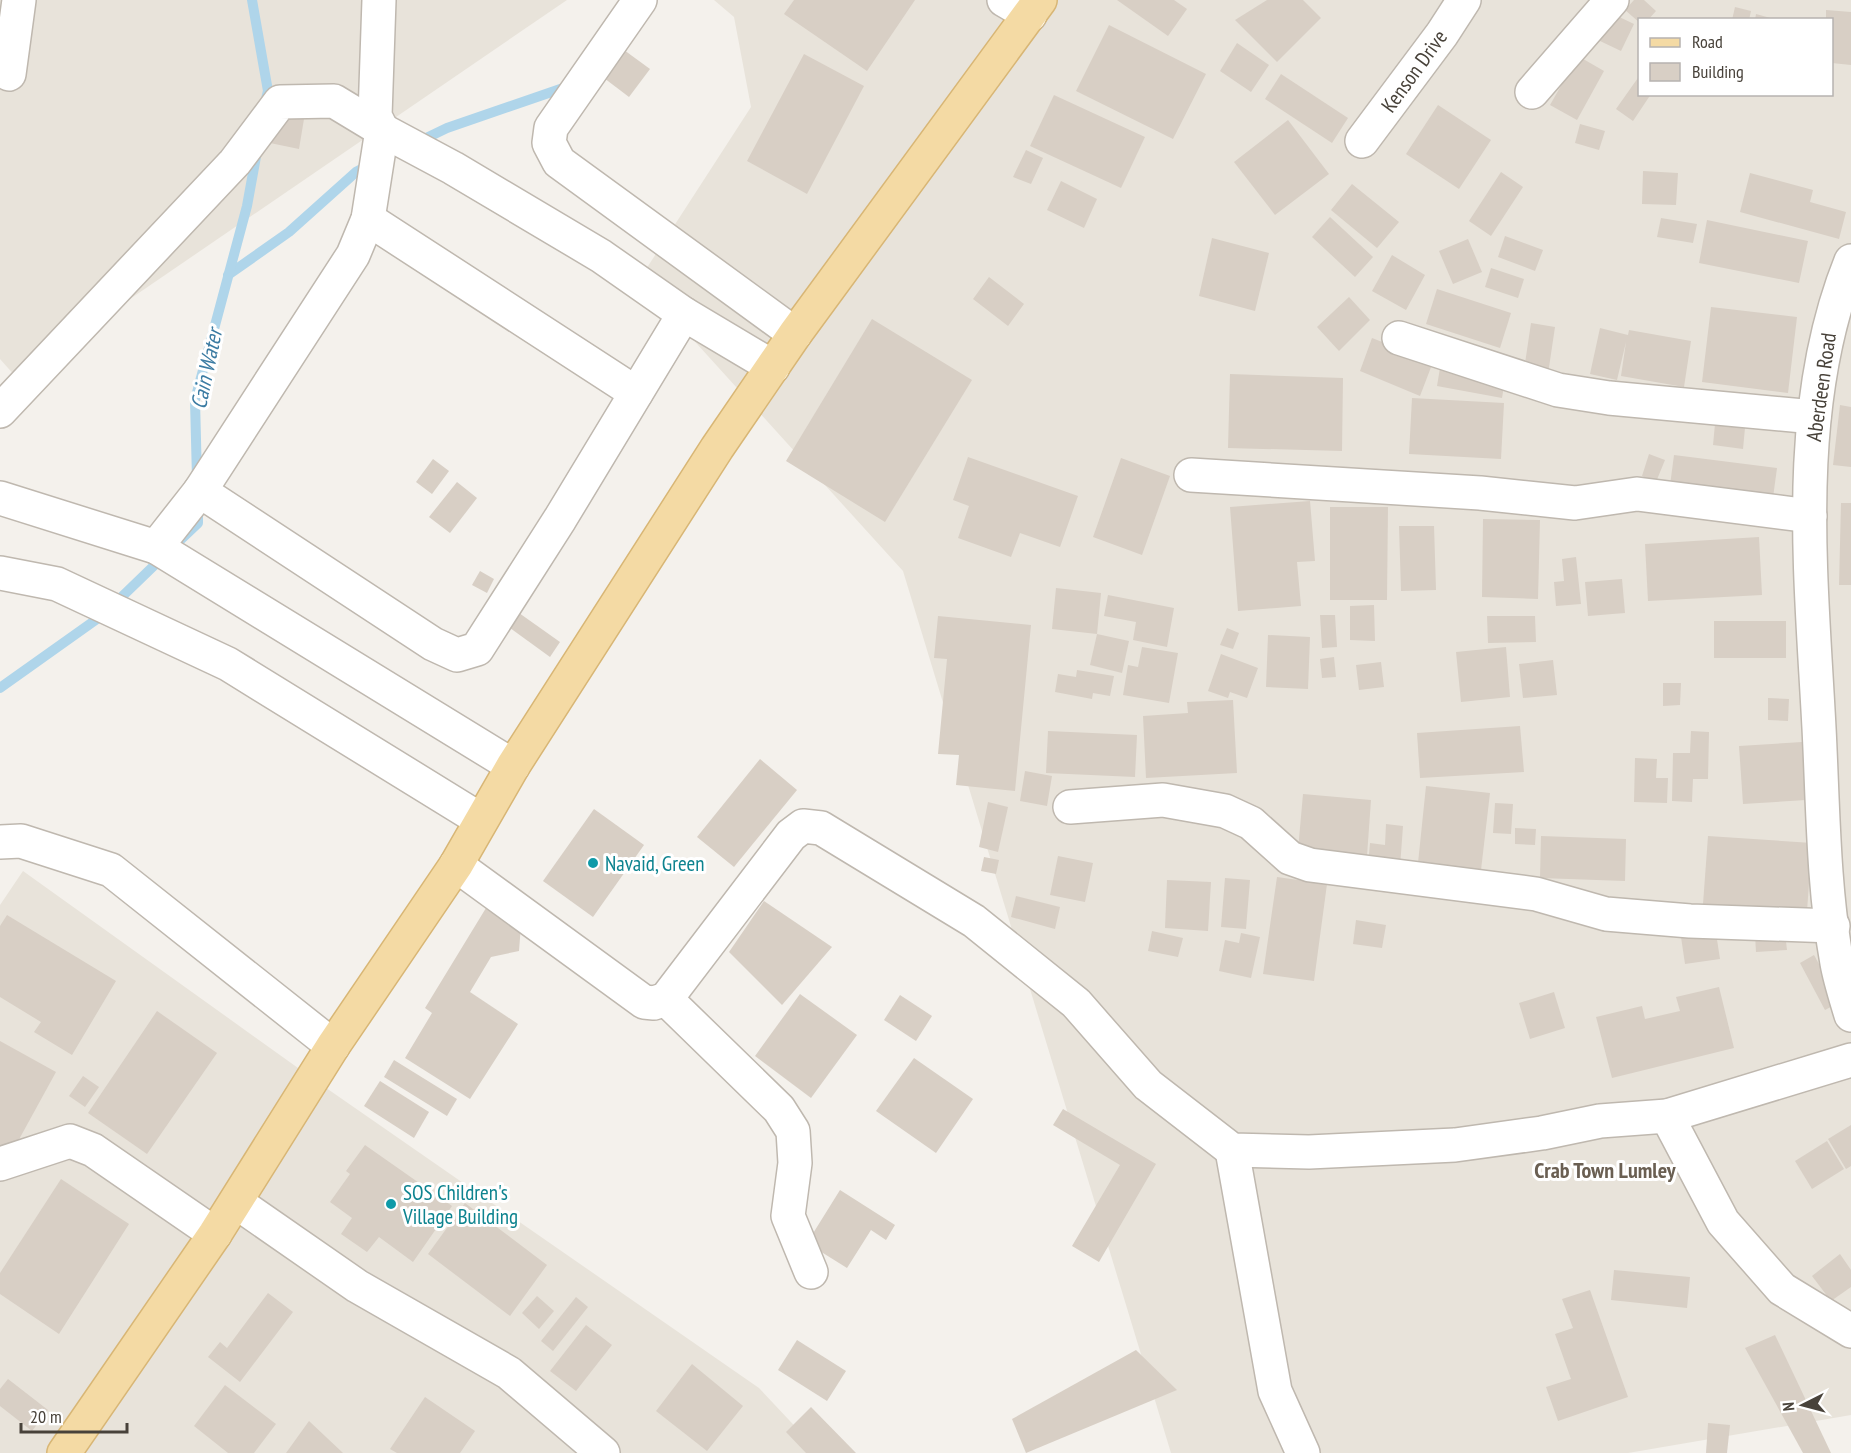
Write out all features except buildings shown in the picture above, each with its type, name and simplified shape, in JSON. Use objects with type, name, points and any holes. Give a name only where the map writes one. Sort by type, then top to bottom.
[{"type":"main road","points":[[64,1453],[215,1234],[333,1046],[456,865],[513,766],[717,448],[1024,5]]},
{"type":"street","points":[[9,74],[19,0]]},
{"type":"street","points":[[156,547],[200,492],[353,255],[368,219],[382,130],[375,116],[379,0]]},
{"type":"street","points":[[640,0],[551,128],[549,143],[559,162],[795,334]]},
{"type":"street","name":"Kenson Drive","points":[[1362,141],[1442,34],[1464,0]]},
{"type":"street","points":[[1532,92],[1612,0]]},
{"type":"street","points":[[0,411],[235,162],[280,102],[334,101],[591,250],[684,314],[773,367]]},
{"type":"street","points":[[368,219],[636,393]]},
{"type":"street","name":"Aberdeen Road","points":[[1851,261],[1825,338],[1814,417],[1810,516],[1826,866],[1837,963],[1851,1016]]},
{"type":"street","points":[[200,492],[433,644],[457,655],[477,649],[560,519],[684,314]]},
{"type":"street","points":[[1399,338],[1558,390],[1609,398],[1814,417]]},
{"type":"street","points":[[1191,475],[1480,493],[1575,503],[1636,494],[1810,516]]},
{"type":"street","points":[[0,498],[156,547],[513,766]]},
{"type":"street","points":[[0,573],[57,584],[228,664],[481,820]]},
{"type":"street","points":[[1070,807],[1163,800],[1225,811],[1251,823],[1290,858],[1310,865],[1536,894],[1606,914],[1690,921],[1833,926]]},
{"type":"street","points":[[456,865],[644,1002],[654,1003],[666,999],[791,835],[803,826],[821,828],[975,921],[1076,1003],[1148,1085],[1232,1150],[1309,1152],[1455,1144],[1542,1133],[1600,1121],[1667,1116],[1851,1060]]},
{"type":"street","points":[[0,842],[21,840],[111,870],[333,1046]]},
{"type":"street","points":[[666,999],[779,1109],[793,1131],[795,1163],[788,1216],[811,1272]]},
{"type":"street","points":[[1667,1116],[1723,1222],[1782,1289],[1851,1331]]},
{"type":"street","points":[[0,1164],[70,1142],[93,1150],[215,1234]]},
{"type":"street","points":[[1232,1150],[1275,1391],[1303,1453]]},
{"type":"street","points":[[236,1202],[357,1286],[509,1373],[603,1453]]},
{"type":"shaded area","points":[[0,0],[567,0],[16,377],[0,359]]},
{"type":"shaded area","points":[[714,0],[1851,0],[1851,1415],[1628,1453],[1171,1453],[903,571],[639,280],[751,107],[734,17]]},
{"type":"shaded area","points":[[23,871],[319,1083],[759,1388],[820,1453],[0,1453],[0,905]]},
{"type":"waterway","name":"Cain Water","points":[[252,0],[268,91],[265,103]]},
{"type":"waterway","points":[[418,142],[447,128],[569,86]]},
{"type":"waterway","name":"Cain Water","points":[[197,479],[195,400],[247,206],[257,151]]},
{"type":"waterway","points":[[228,275],[289,232],[356,172],[371,164]]},
{"type":"waterway","name":"Cain Water","points":[[178,542],[198,523],[198,506]]},
{"type":"waterway","name":"Cain Water","points":[[0,688],[104,614],[165,555]]},
{"type":"place","name":"Navaid, Green","points":[[593,863]]},
{"type":"place","name":"SOS Children's Village Building","points":[[391,1204]]},
{"type":"district","name":"Crab Town Lumley","points":[[1605,1170]]}]
